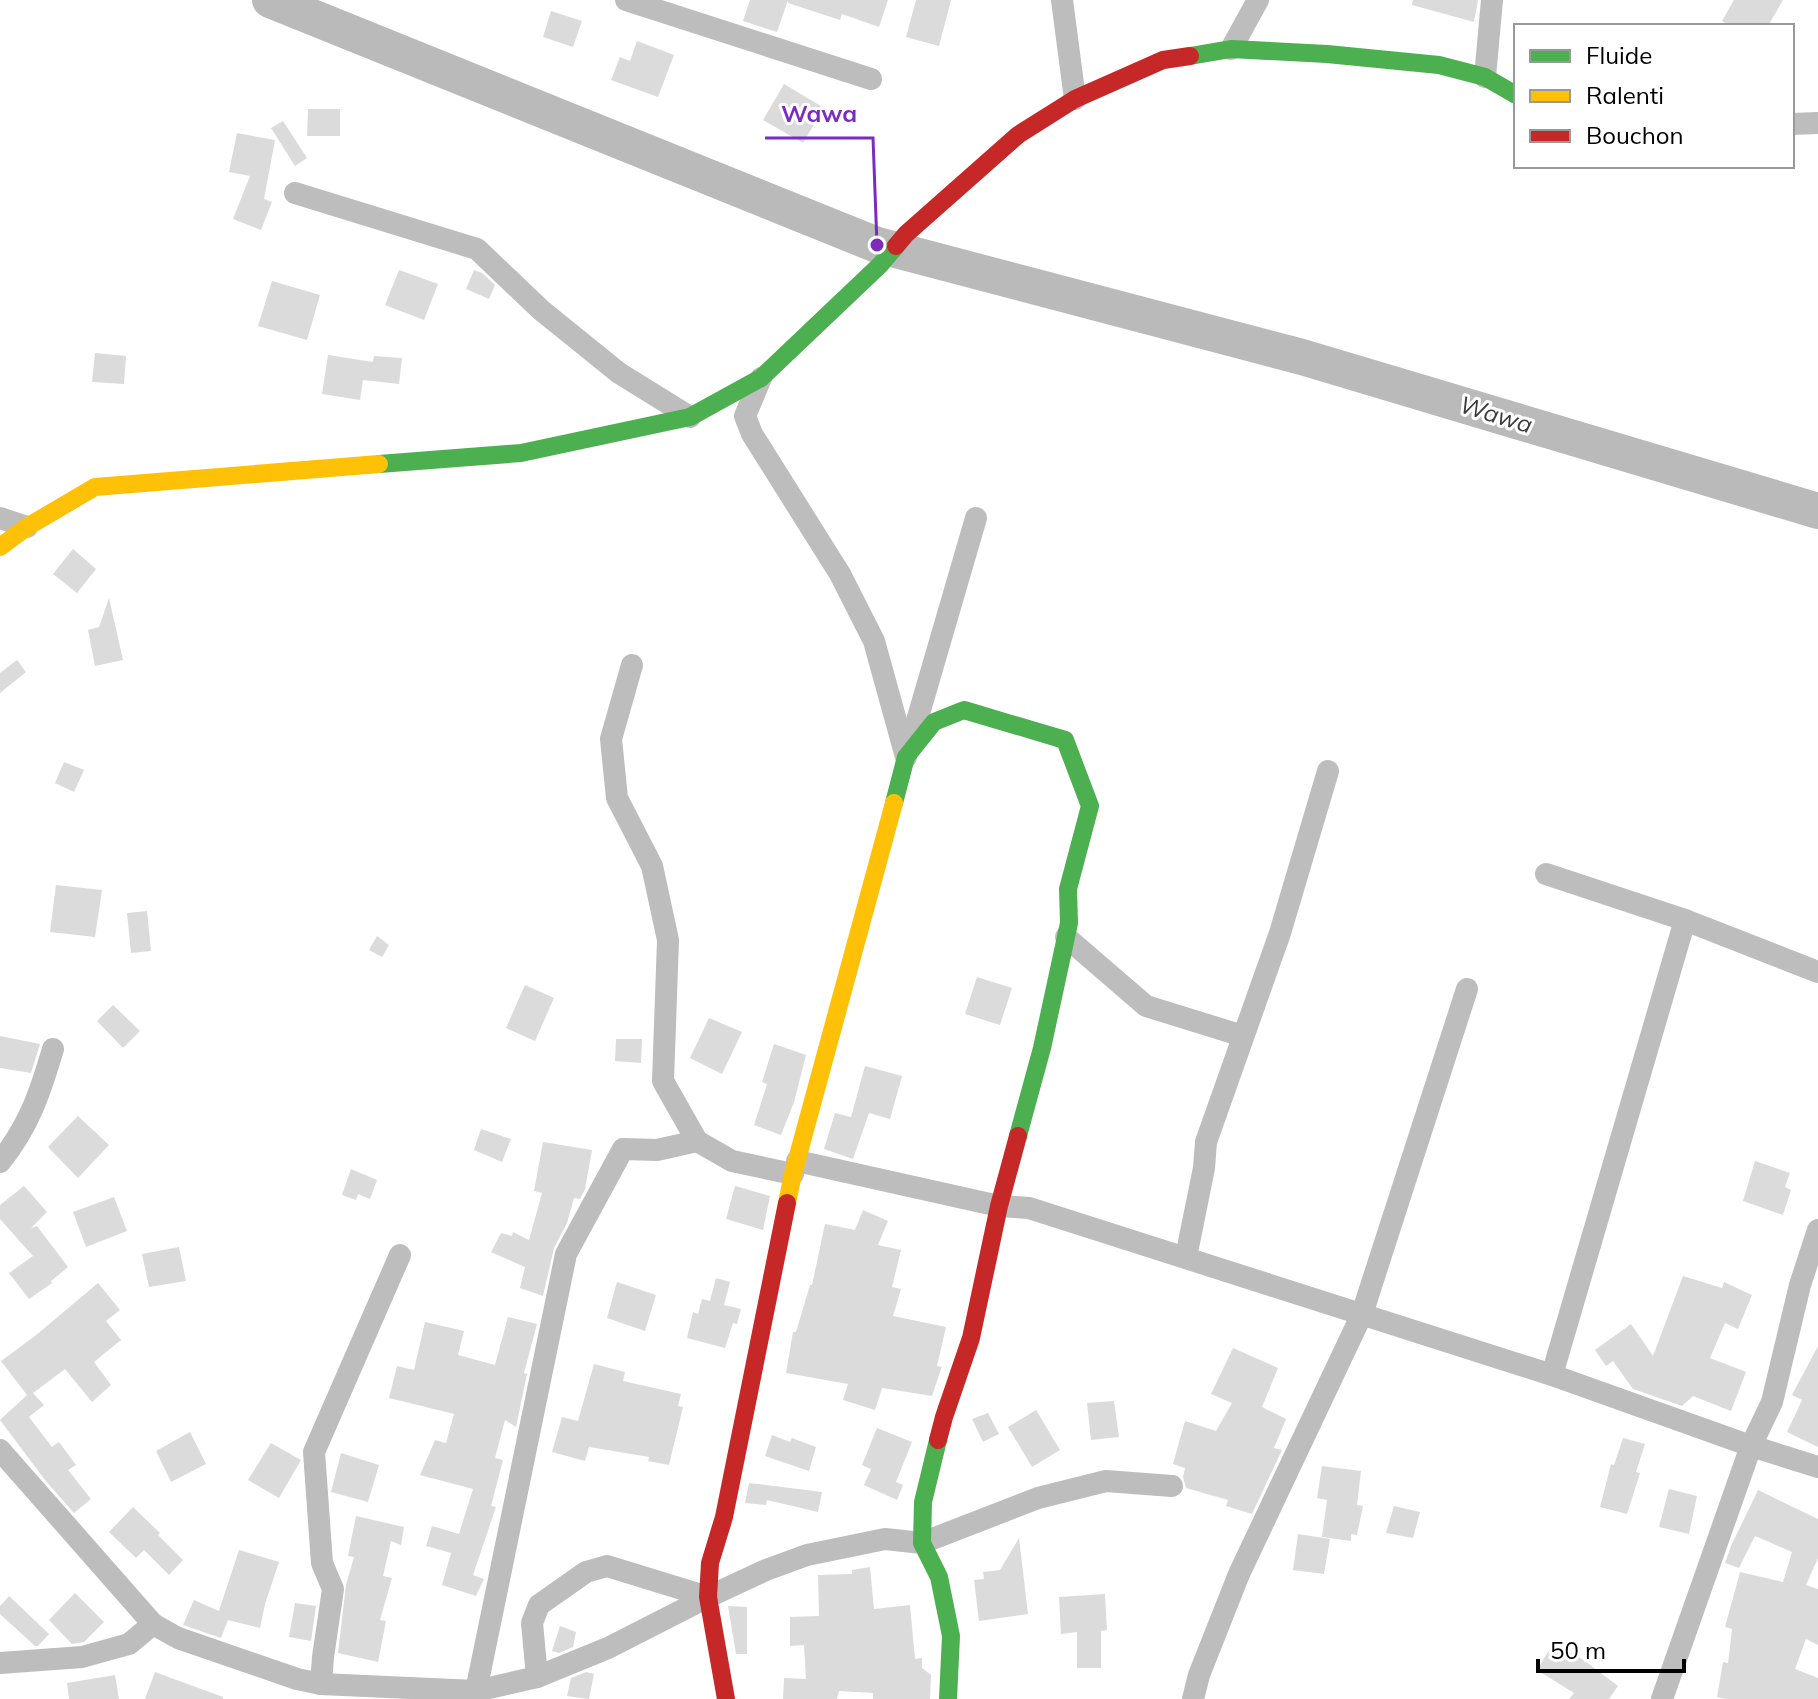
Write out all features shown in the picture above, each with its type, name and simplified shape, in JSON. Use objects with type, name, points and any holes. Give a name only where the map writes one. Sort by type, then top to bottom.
[{"type":"street","points":[[626,0],[871,79]]},
{"type":"street","points":[[1062,0],[1075,99]]},
{"type":"street","points":[[1231,49],[1258,0]]},
{"type":"street","points":[[1485,77],[1492,0]]},
{"type":"street","points":[[0,547],[27,527],[95,487],[521,453],[690,417],[761,378],[880,265],[906,234],[1018,135],[1075,99],[1163,60],[1231,49],[1327,54],[1439,65],[1485,77],[1514,94]]},
{"type":"street","points":[[1794,124],[1818,123]]},
{"type":"street","points":[[295,193],[477,249],[541,310],[619,373],[690,417]]},
{"type":"street","points":[[761,378],[745,416],[752,434],[840,574],[874,641],[906,757]]},
{"type":"street","points":[[0,518],[27,527]]},
{"type":"street","points":[[726,1699],[708,1597],[710,1563],[724,1517],[795,1168],[906,757],[976,518]]},
{"type":"street","points":[[632,665],[611,739],[617,798],[652,866],[668,940],[663,1081],[697,1141],[732,1161],[795,1168],[999,1206],[1029,1208],[1552,1375],[1818,1467]]},
{"type":"street","points":[[906,757],[934,722],[964,710],[1065,740],[1090,806],[1068,889],[1069,923],[1042,1048],[999,1206],[971,1338],[944,1417],[923,1502],[922,1543],[939,1577],[951,1636],[948,1699]]},
{"type":"street","points":[[1186,1257],[1204,1168],[1206,1142],[1280,933],[1328,771]]},
{"type":"street","points":[[1546,874],[1685,920],[1818,972]]},
{"type":"street","points":[[1552,1375],[1685,920]]},
{"type":"street","points":[[1066,937],[1146,1006],[1243,1036]]},
{"type":"street","points":[[1193,1699],[1199,1675],[1239,1574],[1362,1314],[1467,989]]},
{"type":"street","points":[[0,1162],[17,1141],[40,1094],[53,1049]]},
{"type":"street","points":[[476,1691],[566,1254],[623,1149],[657,1150],[697,1141]]},
{"type":"street","points":[[1662,1699],[1751,1446],[1772,1402],[1800,1285],[1818,1230]]},
{"type":"street","points":[[321,1684],[333,1589],[322,1563],[314,1452],[400,1255]]},
{"type":"street","points":[[0,1450],[153,1624],[178,1638],[297,1679],[321,1684],[476,1691],[513,1691],[766,1570],[807,1555],[885,1539],[922,1543],[1038,1498],[1106,1481],[1172,1486]]},
{"type":"street","points":[[537,1677],[532,1623],[539,1605],[586,1572],[607,1566],[708,1597]]},
{"type":"street","points":[[0,1663],[82,1657],[129,1644],[153,1624]]},
{"type":"building","points":[[750,0],[788,0],[777,32],[743,21]]},
{"type":"building","points":[[788,0],[888,0],[879,27],[842,14],[840,20],[788,3]]},
{"type":"building","points":[[916,0],[951,0],[939,46],[906,37]]},
{"type":"building","points":[[1413,0],[1478,0],[1474,22],[1412,5]]},
{"type":"building","points":[[1734,0],[1783,0],[1769,24],[1727,24],[1722,21]]},
{"type":"building","points":[[551,11],[582,21],[573,47],[543,37]]},
{"type":"building","points":[[637,41],[674,55],[658,97],[611,80],[620,57],[630,61]]},
{"type":"building","points":[[784,84],[824,108],[803,143],[763,120]]},
{"type":"building","points":[[308,109],[340,109],[340,136],[307,136]]},
{"type":"building","points":[[283,121],[307,158],[295,166],[271,128]]},
{"type":"building","points":[[237,133],[275,140],[264,199],[272,202],[261,230],[233,219],[250,176],[229,172]]},
{"type":"building","points":[[399,270],[438,284],[424,320],[385,305]]},
{"type":"building","points":[[474,270],[495,285],[489,299],[466,289]]},
{"type":"building","points":[[272,281],[320,295],[307,340],[258,326]]},
{"type":"building","points":[[95,353],[126,356],[124,384],[92,382]]},
{"type":"building","points":[[328,355],[373,362],[374,356],[402,358],[399,384],[363,380],[360,400],[322,394]]},
{"type":"building","points":[[73,549],[96,569],[77,593],[53,574]]},
{"type":"building","points":[[109,598],[123,660],[95,666],[88,630],[99,627]]},
{"type":"building","points":[[17,660],[26,672],[0,693],[0,673]]},
{"type":"building","points":[[64,762],[84,770],[74,792],[55,783]]},
{"type":"building","points":[[56,885],[102,890],[95,937],[50,932]]},
{"type":"building","points":[[147,911],[151,951],[131,953],[127,913]]},
{"type":"building","points":[[377,936],[389,945],[382,957],[369,950]]},
{"type":"building","points":[[977,977],[1012,988],[1000,1025],[965,1014]]},
{"type":"building","points":[[525,985],[554,998],[535,1041],[506,1028]]},
{"type":"building","points":[[113,1005],[140,1031],[123,1048],[97,1021]]},
{"type":"building","points":[[709,1018],[742,1032],[722,1074],[690,1058]]},
{"type":"building","points":[[0,1036],[40,1044],[31,1073],[0,1068]]},
{"type":"building","points":[[616,1039],[642,1039],[641,1063],[615,1061]]},
{"type":"building","points":[[774,1044],[806,1055],[794,1102],[781,1135],[754,1125],[767,1084],[762,1082]]},
{"type":"building","points":[[865,1066],[902,1076],[890,1119],[869,1113],[853,1159],[824,1149],[835,1113],[851,1117]]},
{"type":"building","points":[[78,1116],[109,1145],[78,1178],[48,1147]]},
{"type":"building","points":[[481,1129],[511,1139],[502,1162],[474,1150]]},
{"type":"building","points":[[543,1142],[592,1150],[585,1189],[580,1199],[574,1198],[567,1223],[554,1248],[543,1296],[520,1288],[525,1267],[491,1252],[501,1233],[512,1236],[513,1232],[529,1240],[542,1193],[534,1191]]},
{"type":"building","points":[[1755,1161],[1790,1173],[1785,1187],[1791,1190],[1783,1215],[1743,1201]]},
{"type":"building","points":[[351,1169],[377,1180],[370,1199],[358,1194],[356,1200],[342,1195]]},
{"type":"building","points":[[24,1186],[47,1212],[31,1228],[37,1226],[68,1267],[29,1299],[9,1273],[33,1256],[0,1219],[0,1205]]},
{"type":"building","points":[[735,1186],[770,1196],[763,1230],[726,1219]]},
{"type":"building","points":[[114,1197],[127,1231],[86,1247],[73,1212]]},
{"type":"building","points":[[863,1210],[888,1221],[878,1245],[901,1250],[892,1287],[901,1289],[893,1316],[946,1327],[937,1366],[942,1367],[932,1396],[882,1388],[875,1410],[843,1400],[848,1384],[786,1373],[793,1332],[796,1332],[812,1285],[825,1224],[855,1230]]},
{"type":"building","points":[[179,1247],[186,1281],[149,1287],[142,1254]]},
{"type":"building","points":[[1683,1276],[1722,1288],[1724,1282],[1752,1295],[1738,1329],[1725,1323],[1710,1358],[1746,1372],[1731,1411],[1693,1396],[1682,1406],[1633,1389],[1613,1361],[1606,1366],[1595,1350],[1631,1324],[1653,1356]]},
{"type":"building","points":[[716,1278],[730,1282],[724,1305],[741,1309],[725,1348],[687,1338],[693,1312],[698,1314],[702,1299],[710,1301]]},
{"type":"building","points":[[617,1282],[656,1295],[645,1331],[607,1318]]},
{"type":"building","points":[[98,1283],[120,1310],[106,1321],[121,1340],[94,1362],[111,1385],[92,1402],[65,1369],[33,1393],[44,1405],[29,1417],[52,1447],[59,1442],[76,1465],[68,1470],[91,1499],[74,1513],[0,1420],[27,1395],[1,1361]]},
{"type":"building","points":[[508,1317],[537,1324],[524,1373],[527,1374],[516,1427],[505,1420],[495,1458],[503,1460],[491,1506],[496,1507],[473,1575],[484,1579],[476,1596],[442,1585],[451,1553],[426,1546],[432,1526],[459,1534],[473,1489],[420,1475],[435,1440],[446,1443],[454,1414],[389,1398],[397,1366],[414,1370],[425,1322],[464,1331],[458,1355],[495,1365]]},
{"type":"building","points":[[1818,1346],[1818,1447],[1787,1432],[1802,1400],[1792,1395]]},
{"type":"building","points":[[1233,1348],[1278,1368],[1262,1407],[1286,1419],[1274,1448],[1282,1450],[1252,1514],[1226,1506],[1228,1500],[1186,1488],[1183,1477],[1185,1468],[1173,1464],[1185,1421],[1216,1431],[1232,1403],[1211,1394]]},
{"type":"building","points":[[594,1364],[625,1372],[623,1381],[681,1394],[678,1406],[683,1407],[669,1465],[648,1461],[649,1457],[589,1447],[585,1461],[552,1452],[562,1417],[578,1421]]},
{"type":"building","points":[[1114,1401],[1119,1437],[1091,1440],[1087,1403]]},
{"type":"building","points":[[1036,1410],[1060,1450],[1032,1467],[1008,1427]]},
{"type":"building","points":[[988,1413],[999,1434],[983,1442],[972,1419]]},
{"type":"building","points":[[877,1428],[912,1442],[896,1482],[903,1485],[897,1500],[864,1485],[871,1469],[862,1465]]},
{"type":"building","points":[[190,1432],[206,1464],[171,1482],[156,1451]]},
{"type":"building","points":[[772,1435],[816,1447],[809,1471],[765,1456]]},
{"type":"building","points":[[1623,1438],[1645,1444],[1627,1514],[1600,1507],[1611,1464],[1614,1465]]},
{"type":"building","points":[[271,1443],[301,1460],[279,1498],[248,1480]]},
{"type":"building","points":[[341,1453],[379,1465],[368,1502],[331,1492]]},
{"type":"building","points":[[1322,1466],[1361,1471],[1357,1505],[1363,1506],[1357,1535],[1351,1534],[1351,1541],[1322,1537],[1327,1500],[1317,1498]]},
{"type":"building","points":[[749,1483],[822,1492],[818,1512],[767,1500],[766,1505],[745,1503]]},
{"type":"building","points":[[1669,1489],[1697,1496],[1689,1534],[1659,1527]]},
{"type":"building","points":[[1758,1490],[1818,1519],[1818,1558],[1806,1585],[1818,1589],[1818,1645],[1806,1639],[1795,1669],[1818,1678],[1818,1699],[1717,1697],[1723,1662],[1728,1663],[1732,1629],[1725,1627],[1740,1572],[1783,1582],[1792,1552],[1755,1536],[1739,1568],[1725,1563]]},
{"type":"building","points":[[1394,1506],[1420,1512],[1413,1538],[1386,1533]]},
{"type":"building","points":[[133,1507],[183,1560],[169,1575],[144,1550],[136,1558],[109,1532]]},
{"type":"building","points":[[356,1516],[404,1527],[401,1545],[391,1541],[383,1576],[392,1578],[380,1620],[386,1621],[378,1662],[338,1653],[346,1585],[354,1557],[348,1556]]},
{"type":"building","points":[[1298,1534],[1330,1539],[1324,1574],[1293,1570]]},
{"type":"building","points":[[1019,1538],[1028,1614],[979,1621],[974,1580],[984,1579],[983,1572],[1000,1570]]},
{"type":"building","points":[[239,1550],[279,1562],[260,1628],[228,1620],[221,1638],[183,1625],[194,1600],[219,1611]]},
{"type":"building","points":[[870,1567],[874,1609],[910,1605],[915,1659],[922,1658],[922,1668],[931,1675],[930,1699],[873,1699],[873,1693],[839,1691],[837,1699],[783,1699],[784,1678],[806,1679],[804,1645],[790,1646],[790,1617],[819,1616],[818,1575],[852,1574],[852,1570]]},
{"type":"building","points":[[75,1593],[104,1622],[84,1642],[72,1644],[49,1620]]},
{"type":"building","points":[[1105,1594],[1107,1630],[1101,1631],[1101,1668],[1077,1668],[1077,1632],[1061,1634],[1059,1597]]},
{"type":"building","points":[[9,1596],[49,1634],[38,1646],[0,1614],[0,1606]]},
{"type":"building","points":[[295,1603],[316,1606],[311,1641],[289,1637]]},
{"type":"building","points":[[728,1606],[747,1607],[747,1654],[736,1654]]},
{"type":"building","points":[[560,1626],[576,1632],[573,1647],[559,1653],[552,1651]]},
{"type":"building","points":[[1554,1642],[1618,1686],[1609,1699],[1569,1699],[1574,1693],[1537,1670]]},
{"type":"building","points":[[155,1672],[223,1697],[223,1699],[145,1699]]},
{"type":"building","points":[[586,1672],[594,1674],[589,1699],[567,1696],[571,1678]]},
{"type":"building","points":[[115,1675],[119,1699],[69,1699],[67,1683]]},
{"type":"waterway","name":"Wawa","points":[[270,0],[877,245],[1302,357],[1818,511]]},
{"type":"traffic: fast","points":[[1190,56],[1231,49],[1439,65],[1485,77],[1514,94]]},
{"type":"traffic: fast","points":[[379,464],[521,453],[690,417],[761,378],[896,246]]},
{"type":"traffic: fast","points":[[894,803],[906,757],[934,722],[964,710],[1065,740],[1090,806],[1068,889],[1069,923],[1042,1048],[1018,1136]]},
{"type":"traffic: fast","points":[[938,1440],[923,1502],[922,1543],[939,1577],[951,1636],[948,1699]]},
{"type":"traffic: slow","points":[[0,547],[27,527],[95,487],[379,464]]},
{"type":"traffic: slow","points":[[787,1203],[894,803]]},
{"type":"traffic: jam","points":[[896,246],[1018,135],[1075,99],[1163,60],[1190,56]]},
{"type":"traffic: jam","points":[[938,1440],[971,1338],[999,1206],[1018,1136]]},
{"type":"traffic: jam","points":[[726,1699],[708,1597],[710,1563],[724,1517],[787,1203]]},
{"type":"place","name":"Wawa","points":[[877,245]]}]
